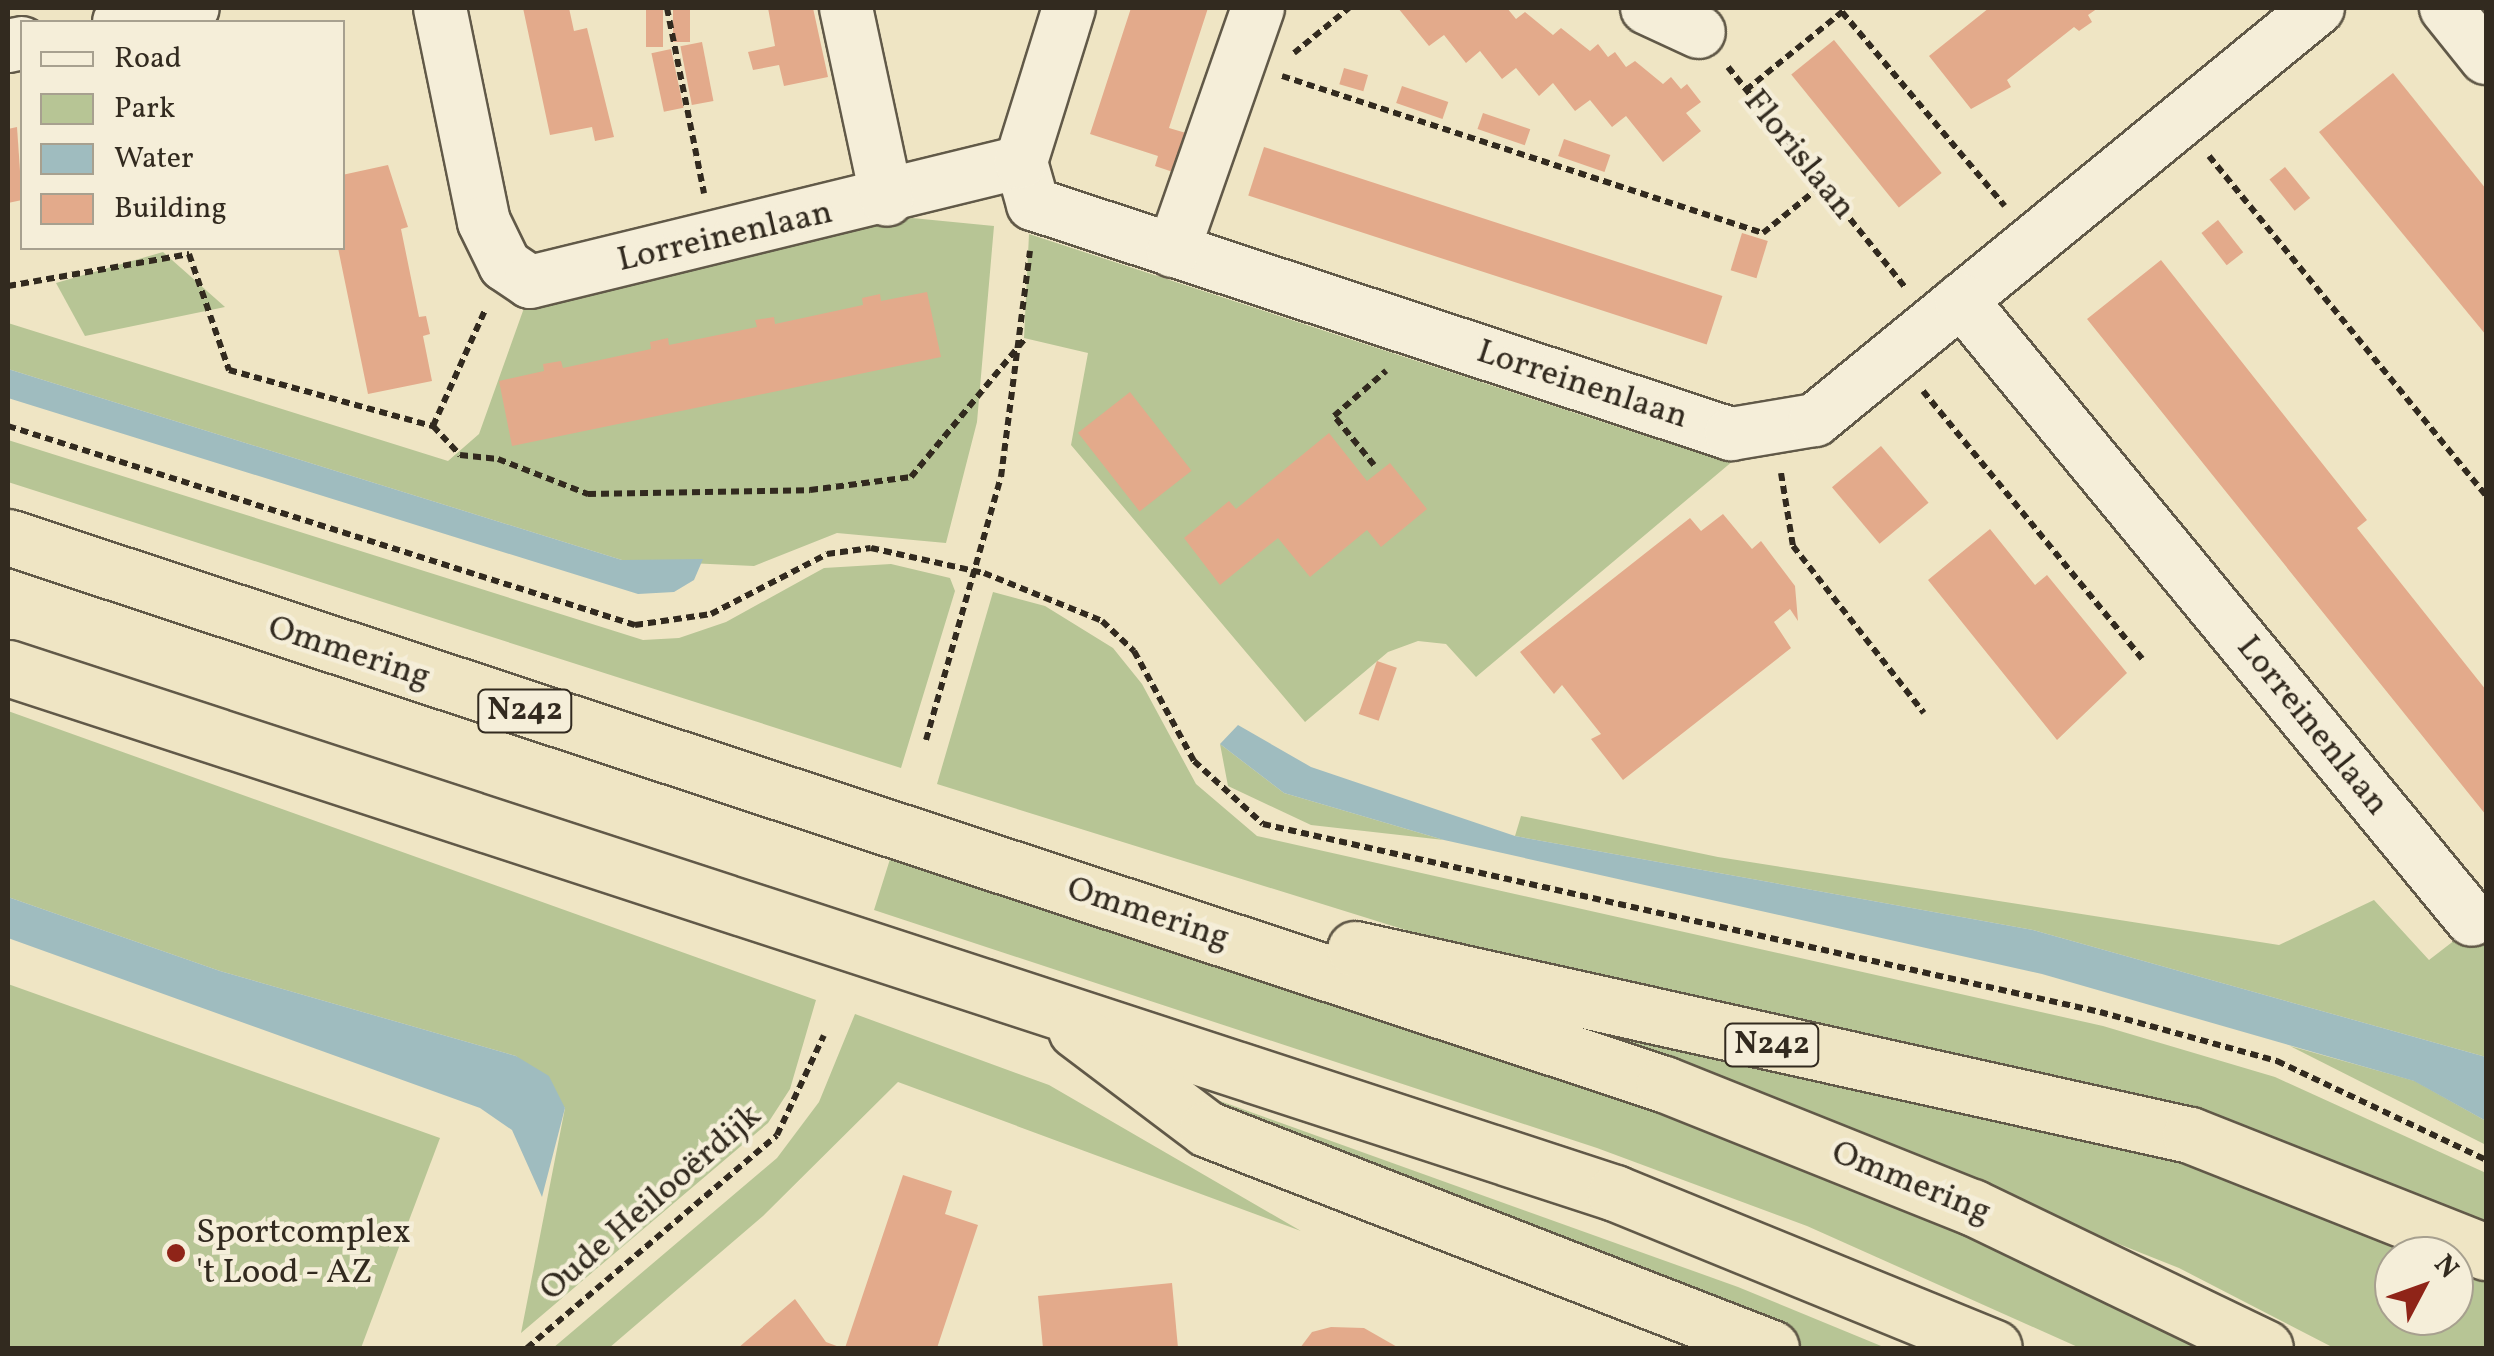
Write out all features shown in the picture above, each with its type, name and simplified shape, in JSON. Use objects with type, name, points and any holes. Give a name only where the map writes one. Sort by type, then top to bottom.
[{"type":"highway","name":"Ommering","points":[[8,537],[1683,1092],[1972,1207],[2265,1348]]},
{"type":"highway","points":[[8,668],[1616,1193],[1994,1348]]},
{"type":"highway","name":"N242","points":[[1044,880],[2190,1135],[2486,1252]]},
{"type":"highway","points":[[1038,1002],[1207,1129],[1771,1348]]},
{"type":"street","points":[[131,20],[194,8]]},
{"type":"street","points":[[440,8],[484,222],[505,265]]},
{"type":"street","points":[[846,8],[887,200]]},
{"type":"street","points":[[1027,183],[1069,8]]},
{"type":"street","points":[[1174,250],[1258,8]]},
{"type":"street","points":[[1647,8],[1699,32]]},
{"type":"street","name":"Lorreinenlaan","points":[[505,265],[530,282],[887,200],[1027,183],[1174,250],[1731,434],[1815,420],[2318,8]]},
{"type":"street","points":[[2446,8],[2486,58]]},
{"type":"street","name":"Lorreinenlaan","points":[[1948,311],[2472,920]]},
{"type":"path","points":[[667,8],[713,240]]},
{"type":"path","points":[[1349,8],[1270,73],[1763,233],[1822,184]]},
{"type":"path","points":[[1746,90],[1845,10],[2035,240]]},
{"type":"path","name":"Florislaan","points":[[1699,32],[1822,184],[1948,311]]},
{"type":"path","points":[[2180,120],[2486,496]]},
{"type":"path","points":[[926,740],[977,571],[1024,340],[1027,183]]},
{"type":"path","points":[[8,286],[189,254],[229,370],[433,426],[460,455],[498,459],[588,494],[754,492],[910,476],[1024,340]]},
{"type":"path","points":[[433,426],[505,265]]},
{"type":"path","points":[[1374,465],[1334,416],[1429,334]]},
{"type":"path","points":[[1894,355],[2142,659]]},
{"type":"path","points":[[8,426],[635,625],[711,614],[827,554],[871,548],[977,571],[1067,601],[1102,622],[1134,652],[1194,761],[1263,824],[2153,1026],[2277,1060],[2486,1160]]},
{"type":"path","points":[[1774,427],[1794,546],[1924,713]]},
{"type":"path","name":"Oude Heilooërdijk","points":[[527,1348],[777,1134],[824,1035]]},
{"type":"green space","points":[[912,218],[994,226],[977,422],[946,543],[837,533],[754,566],[622,560],[8,369],[8,323],[448,461],[479,434],[529,294]]},
{"type":"green space","points":[[1029,234],[1661,441],[1746,450],[1476,677],[1446,644],[1418,641],[1388,652],[1305,722],[1071,445],[1088,353],[1024,338]]},
{"type":"green space","points":[[163,252],[225,307],[85,336],[56,283]]},
{"type":"green space","points":[[8,440],[643,640],[679,638],[726,622],[824,568],[891,564],[950,578],[955,591],[901,768],[8,482]]},
{"type":"green space","points":[[993,592],[1045,606],[1113,648],[1142,684],[1196,784],[1257,836],[2103,1026],[2275,1077],[2486,1173],[2486,1233],[1585,986],[937,784]]},
{"type":"green space","points":[[8,711],[816,1000],[790,1089],[768,1123],[521,1333],[565,1108],[516,1056],[220,971],[8,897]]},
{"type":"green space","points":[[1220,744],[1284,793],[1444,840],[1311,825],[1228,786]]},
{"type":"green space","points":[[1521,816],[1718,857],[2279,945],[2374,900],[2429,960],[2486,916],[2486,1057],[2033,930],[1515,836]]},
{"type":"green space","points":[[891,856],[1714,1129],[1986,1239],[2211,1348],[2080,1348],[1807,1226],[1597,1148],[874,910]]},
{"type":"green space","name":"Sportcomplex 't Lood - AZ","points":[[8,984],[440,1138],[361,1348],[8,1348]]},
{"type":"green space","points":[[855,1014],[1049,1085],[1301,1231],[898,1082],[763,1216],[609,1348],[553,1348],[777,1158],[819,1102]]},
{"type":"green space","points":[[1602,1020],[2119,1133],[2405,1236],[2374,1236],[2374,1336],[2474,1336],[2474,1261],[2486,1265],[2486,1348],[2334,1348],[2179,1268],[1598,1037]]},
{"type":"green space","points":[[2290,1046],[2415,1081],[2486,1121],[2486,1145]]},
{"type":"green space","points":[[1220,1101],[1738,1287],[1886,1348],[1807,1348],[1215,1115]]},
{"type":"water","points":[[8,369],[622,560],[703,559],[694,580],[674,592],[638,594],[8,398]]},
{"type":"water","points":[[1238,725],[1311,767],[1515,836],[2033,930],[2486,1057],[2486,1121],[2414,1081],[2042,974],[1444,840],[1284,793],[1220,744]]},
{"type":"water","points":[[8,897],[220,971],[516,1056],[549,1076],[565,1108],[542,1197],[512,1130],[480,1108],[8,938]]},
{"type":"building","points":[[523,8],[569,8],[574,31],[587,28],[614,137],[595,141],[592,127],[550,135]]},
{"type":"building","points":[[646,8],[663,8],[663,47],[646,47]]},
{"type":"building","points":[[673,8],[690,8],[690,42],[673,42]]},
{"type":"building","points":[[768,8],[813,8],[828,77],[784,86],[779,65],[753,70],[748,52],[775,46]]},
{"type":"building","points":[[1131,8],[1208,8],[1169,128],[1186,133],[1173,172],[1155,166],[1158,156],[1090,134]]},
{"type":"building","points":[[1398,8],[1507,8],[1516,19],[1525,12],[1553,35],[1561,28],[1590,51],[1598,44],[1608,57],[1615,52],[1626,67],[1635,61],[1663,84],[1671,77],[1681,89],[1687,84],[1701,102],[1686,113],[1701,131],[1663,162],[1626,116],[1612,127],[1590,100],[1575,111],[1553,83],[1539,96],[1516,68],[1502,79],[1480,51],[1466,63],[1444,35],[1429,46]]},
{"type":"building","points":[[1989,8],[2098,8],[2088,15],[2092,22],[2079,31],[2074,27],[2007,80],[2011,87],[1971,109],[1929,56]]},
{"type":"building","points":[[1834,40],[1942,173],[1899,208],[1791,75]]},
{"type":"building","points":[[702,42],[713,101],[692,105],[680,46]]},
{"type":"building","points":[[671,49],[683,108],[664,112],[651,53]]},
{"type":"building","points":[[1344,68],[1368,75],[1363,91],[1339,84]]},
{"type":"building","points":[[2393,73],[2486,189],[2486,335],[2319,132]]},
{"type":"building","points":[[1402,86],[1448,102],[1442,119],[1396,103]]},
{"type":"building","points":[[1483,113],[1530,129],[1525,145],[1477,129]]},
{"type":"building","points":[[17,127],[20,200],[8,203],[8,129]]},
{"type":"building","points":[[1564,139],[1610,155],[1604,172],[1558,156]]},
{"type":"building","points":[[1264,147],[1722,296],[1707,344],[1248,196]]},
{"type":"building","points":[[388,165],[408,227],[401,229],[419,317],[426,316],[430,334],[423,336],[432,381],[368,394],[338,250],[345,250],[345,174]]},
{"type":"building","points":[[2285,167],[2310,198],[2295,211],[2269,180]]},
{"type":"building","points":[[2218,220],[2243,252],[2227,265],[2201,233]]},
{"type":"building","points":[[1742,233],[1768,241],[1756,278],[1731,270]]},
{"type":"building","points":[[2161,260],[2367,520],[2357,528],[2486,690],[2486,815],[2087,319]]},
{"type":"building","points":[[927,292],[941,357],[512,446],[499,381],[544,371],[543,364],[561,361],[563,368],[651,349],[650,342],[668,338],[669,345],[757,327],[755,320],[774,317],[775,324],[863,305],[862,298],[880,294],[881,301]]},
{"type":"building","points":[[1130,392],[1192,471],[1140,511],[1078,433]]},
{"type":"building","points":[[1329,433],[1367,481],[1390,463],[1427,509],[1381,547],[1367,530],[1310,577],[1278,538],[1220,585],[1184,538],[1229,501],[1236,509]]},
{"type":"building","points":[[1881,446],[1929,503],[1880,544],[1832,487]]},
{"type":"building","points":[[1723,514],[1752,549],[1761,541],[1795,586],[1798,621],[1790,609],[1774,622],[1791,648],[1623,780],[1591,739],[1601,734],[1562,685],[1554,694],[1520,652],[1690,518],[1701,531]]},
{"type":"building","points":[[1990,529],[2035,585],[2047,575],[2127,673],[2057,740],[1928,580]]},
{"type":"building","points":[[1377,661],[1397,668],[1379,721],[1359,714]]},
{"type":"building","points":[[903,1175],[952,1191],[945,1214],[978,1225],[937,1348],[845,1348]]},
{"type":"building","points":[[1172,1283],[1178,1348],[1043,1348],[1038,1296]]},
{"type":"building","points":[[795,1299],[826,1342],[842,1348],[738,1348]]},
{"type":"building","points":[[1331,1327],[1364,1328],[1399,1348],[1300,1348],[1312,1332]]},
{"type":"place","name":"Sportcomplex 't Lood - AZ","points":[[176,1253]]}]
